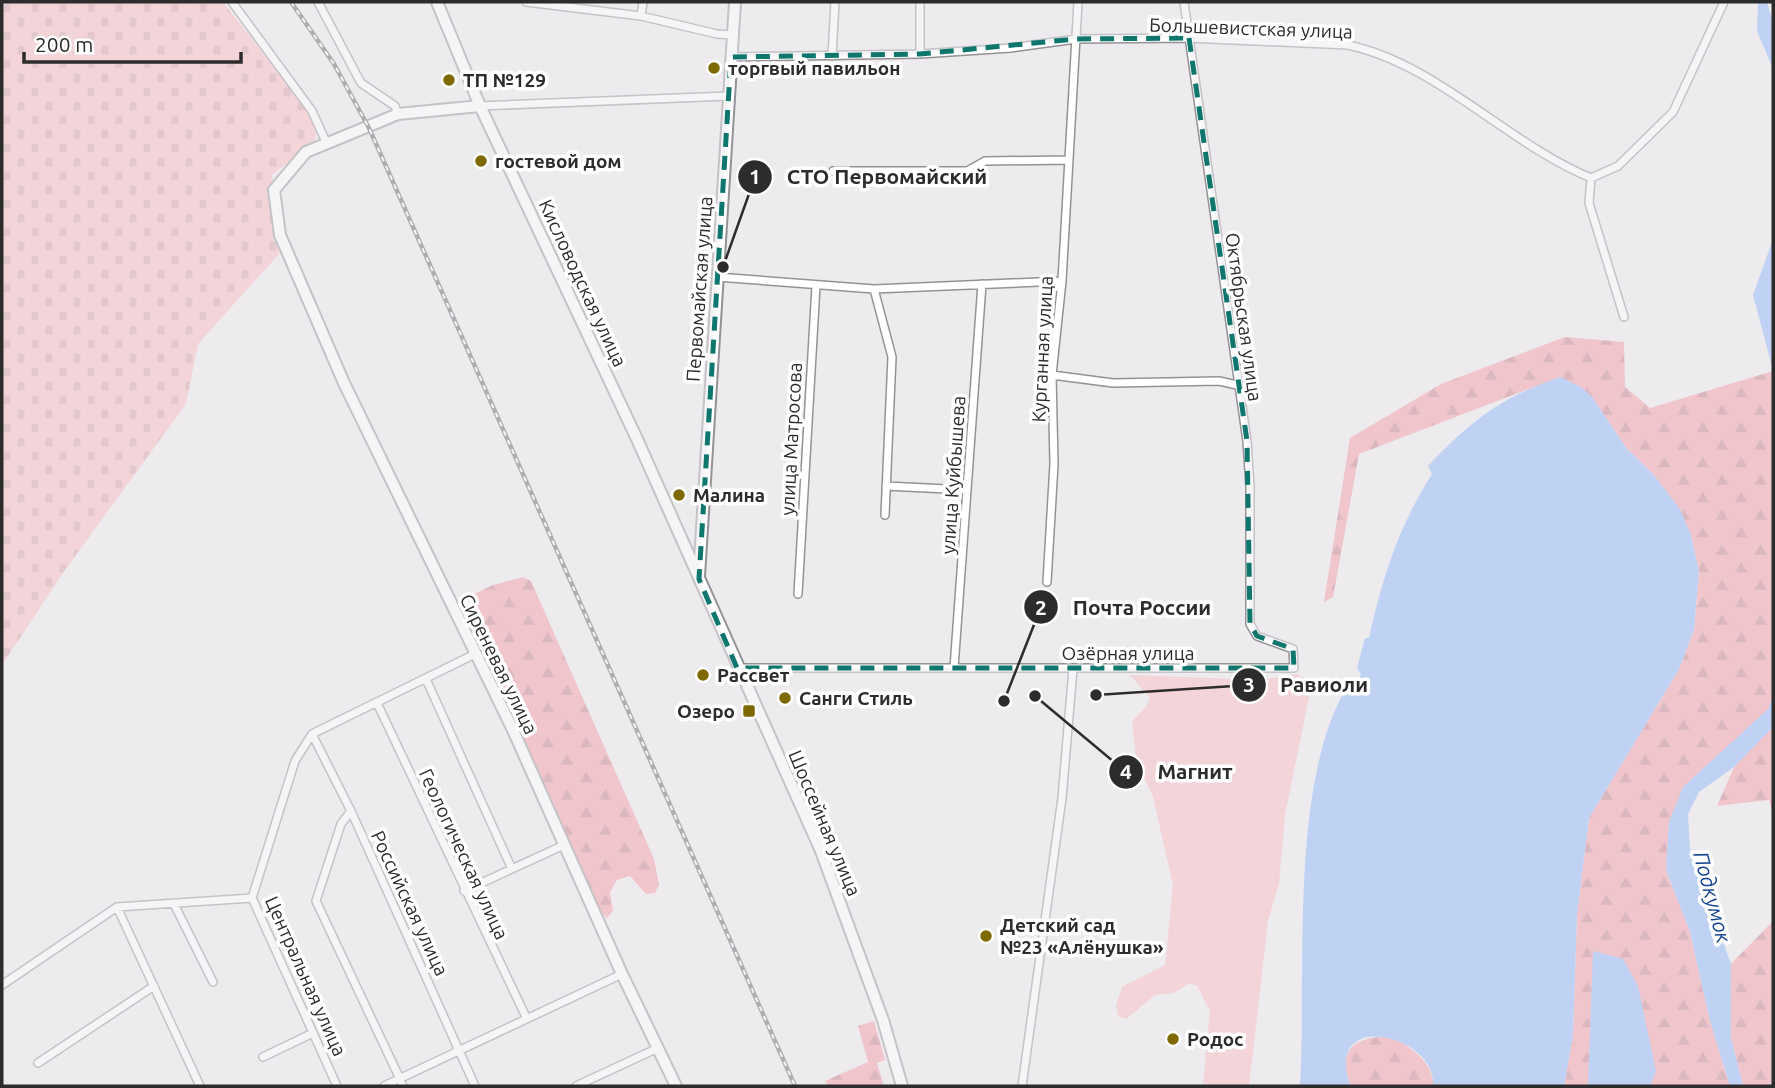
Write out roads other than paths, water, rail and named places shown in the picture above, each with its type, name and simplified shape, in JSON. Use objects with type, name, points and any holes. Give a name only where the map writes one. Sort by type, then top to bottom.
[{"type":"street","points":[[232,2],[312,111],[327,144],[398,114],[480,106],[728,96]]},
{"type":"street","points":[[318,2],[361,83],[395,106],[398,114]]},
{"type":"street","name":"Кисловодская улица","points":[[437,2],[480,106],[699,579]]},
{"type":"street","points":[[526,2],[641,16],[732,35]]},
{"type":"street","points":[[641,16],[643,2]]},
{"type":"street","name":"Первомайская улица","points":[[699,579],[735,2]]},
{"type":"street","points":[[832,57],[835,2]]},
{"type":"street","points":[[920,2],[920,54]]},
{"type":"street","name":"Курганная улица","points":[[1047,582],[1054,464],[1052,375],[1062,281],[1078,2]]},
{"type":"street","name":"Октябрьская улица","points":[[1184,2],[1247,440],[1250,486],[1248,615],[1252,631],[1257,635]]},
{"type":"street","points":[[1624,317],[1589,203],[1591,178],[1618,166],[1673,112],[1724,2]]},
{"type":"street","name":"Большевистская улица","points":[[731,57],[920,54],[1011,48],[1076,39],[1189,38],[1348,45],[1370,50],[1428,80],[1564,167],[1591,178]]},
{"type":"street","name":"Сиреневая улица","points":[[327,144],[306,152],[274,190],[280,235],[379,459],[475,654],[676,1086]]},
{"type":"street","points":[[832,171],[967,171],[985,161],[1069,160]]},
{"type":"street","points":[[718,277],[874,289],[1062,281]]},
{"type":"street","name":"улица Куйбышева","points":[[954,668],[982,284]]},
{"type":"street","name":"улица Матросова","points":[[798,594],[816,286]]},
{"type":"street","points":[[874,289],[892,357],[885,515]]},
{"type":"street","points":[[1052,375],[1113,383],[1219,382],[1237,385]]},
{"type":"street","points":[[886,486],[967,490]]},
{"type":"street","name":"Шоссейная улица","points":[[699,579],[821,851],[883,1020],[902,1086]]},
{"type":"street","name":"Озёрная улица","points":[[737,668],[1294,668],[1293,649],[1257,635]]},
{"type":"street","points":[[312,734],[475,654]]},
{"type":"street","points":[[1022,1086],[1062,797],[1073,669]]},
{"type":"street","points":[[426,680],[511,867]]},
{"type":"street","name":"Геологическая улица","points":[[377,703],[526,1017]]},
{"type":"street","name":"Российская улица","points":[[312,734],[351,811],[475,1086]]},
{"type":"street","name":"Центральная улица","points":[[312,734],[295,761],[252,898],[337,1086]]},
{"type":"street","points":[[351,811],[341,824],[316,901],[401,1083]]},
{"type":"street","points":[[464,891],[511,867],[564,845]]},
{"type":"street","points":[[2,985],[117,907],[252,898]]},
{"type":"street","points":[[174,904],[213,982]]},
{"type":"street","points":[[117,907],[200,1086]]},
{"type":"street","points":[[384,1086],[401,1083],[460,1049],[622,974]]},
{"type":"street","points":[[38,1063],[154,986]]},
{"type":"street","points":[[263,1057],[313,1033]]},
{"type":"street","points":[[576,1086],[658,1048]]},
{"type":"water","points":[[1758,2],[1767,2],[1773,22],[1773,69],[1757,31]]},
{"type":"water","points":[[1773,239],[1773,370],[1753,295]]},
{"type":"water","points":[[1560,377],[1581,387],[1592,397],[1627,449],[1653,474],[1680,509],[1691,535],[1699,571],[1694,630],[1679,669],[1589,818],[1577,914],[1573,1035],[1564,1086],[1433,1086],[1430,1068],[1418,1054],[1402,1043],[1383,1037],[1366,1038],[1352,1045],[1346,1061],[1350,1086],[1300,1086],[1304,878],[1317,771],[1330,724],[1349,683],[1358,681],[1361,674],[1357,668],[1365,638],[1369,638],[1386,573],[1401,533],[1432,474],[1428,466],[1488,412],[1520,393]]},
{"type":"water","points":[[1773,697],[1773,727],[1734,767],[1699,792],[1688,814],[1690,850],[1731,964],[1731,1038],[1743,1086],[1730,1086],[1710,1021],[1690,932],[1666,870],[1669,822],[1683,787],[1768,709]]},
{"type":"water","points":[[1593,951],[1623,959],[1638,986],[1656,1071],[1650,1086],[1588,1086]]},
{"type":"railway","points":[[291,2],[334,64],[369,128],[795,1086]]},
{"type":"place","name":"торгвый павильон","points":[[714,68]]},
{"type":"place","name":"ТП №129","points":[[449,80]]},
{"type":"place","name":"гостевой дом","points":[[481,161]]},
{"type":"place","name":"СТО Первомайский","points":[[723,267]]},
{"type":"place","name":"Малина","points":[[679,495]]},
{"type":"place","name":"Рассвет","points":[[703,675]]},
{"type":"place","name":"Равиоли","points":[[1096,695]]},
{"type":"place","name":"Магнит","points":[[1035,696]]},
{"type":"place","name":"Санги Стиль","points":[[785,698]]},
{"type":"place","name":"Почта России","points":[[1004,701]]},
{"type":"place","name":"Озеро","points":[[749,711]]},
{"type":"place","name":"Детский сад №23 «Алёнушка»","points":[[986,936]]},
{"type":"place","name":"Родос","points":[[1173,1039]]},
{"type":"water label","name":"Подкумок","points":[[1713,897]]}]
